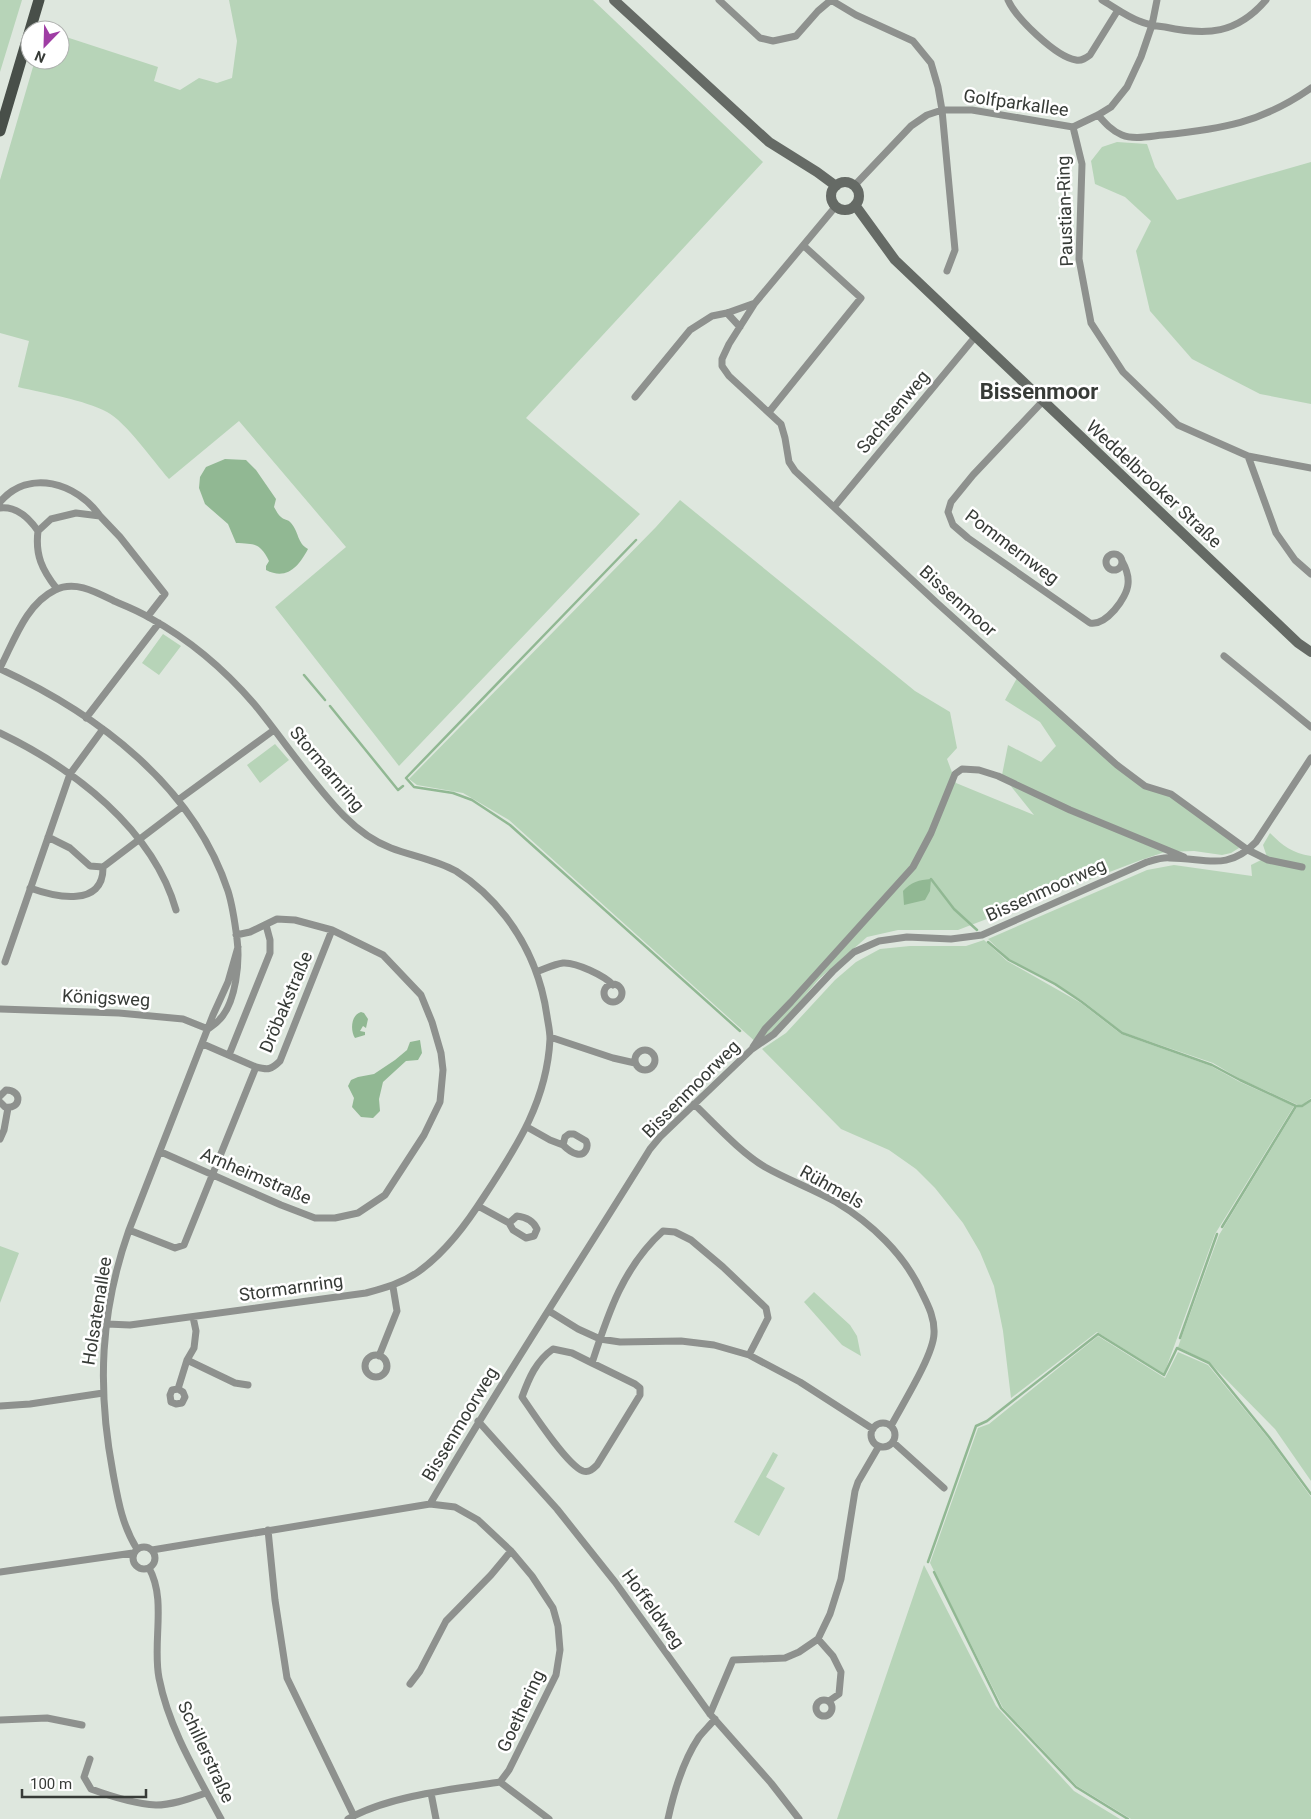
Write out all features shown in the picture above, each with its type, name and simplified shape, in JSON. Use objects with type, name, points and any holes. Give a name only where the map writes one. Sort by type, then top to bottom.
[{"type":"main road","points":[[0,131],[39,0]]},
{"type":"street","points":[[614,0],[769,142],[836,186]]},
{"type":"street","points":[[719,0],[760,38],[773,41],[796,36],[818,11],[831,0],[856,15],[913,41],[931,63],[942,110],[955,250],[947,271]]},
{"type":"street","points":[[1008,0],[1028,28],[1049,45],[1077,61],[1083,60],[1090,55],[1118,10]]},
{"type":"street","points":[[1102,0],[1138,21],[1184,32],[1204,33],[1227,28],[1243,21],[1254,13],[1266,0]]},
{"type":"street","name":"Golfparkallee","points":[[854,186],[911,126],[928,115],[942,110],[972,110],[1073,127],[1098,116],[1111,107],[1127,87],[1141,57],[1152,25],[1157,0]]},
{"type":"street","points":[[1098,116],[1113,130],[1123,136],[1140,137],[1211,130],[1242,123],[1266,114],[1290,103],[1311,88]]},
{"type":"street","name":"Paustian-Ring","points":[[1073,127],[1082,164],[1079,259],[1091,323],[1122,372],[1178,424],[1248,456],[1311,468]]},
{"type":"street","points":[[843,182],[854,186],[859,197],[855,205],[848,209],[836,206],[832,194],[836,186],[843,182]]},
{"type":"street","name":"Weddelbrooker Straße","points":[[855,205],[895,260],[1298,642],[1311,652]]},
{"type":"street","name":"Bissenmoor","points":[[836,206],[755,302],[722,359],[722,366],[729,376],[782,424],[789,462],[795,471],[937,603],[1117,765],[1145,786],[1171,794],[1248,850],[1268,860],[1302,867]]},
{"type":"street","points":[[769,412],[861,298],[804,246]]},
{"type":"street","name":"Bissenmoor","points":[[635,397],[690,330],[712,316],[727,313],[755,302]]},
{"type":"street","points":[[727,313],[740,327]]},
{"type":"street","name":"Sachsenweg","points":[[834,507],[975,337]]},
{"type":"street","name":"Pommernweg","points":[[1043,401],[973,475],[951,502],[948,512],[953,525],[968,538],[1094,624],[1108,617],[1127,592],[1128,574],[1122,561]]},
{"type":"street","points":[[1248,456],[1276,533],[1295,560],[1311,574]]},
{"type":"street","points":[[0,502],[15,488],[36,482],[53,483],[85,499],[120,537],[165,594],[148,616]]},
{"type":"street","points":[[0,508],[7,507],[20,512],[38,531]]},
{"type":"street","points":[[0,669],[28,614],[41,598],[56,589],[42,566],[37,552],[38,531],[50,519],[76,513],[100,516]]},
{"type":"street","name":"Stormarnring","points":[[56,589],[66,586],[85,587],[148,616],[193,647],[231,679],[328,799],[348,820],[366,834],[389,847],[422,857],[454,870],[484,892],[506,917],[528,951],[544,998],[550,1037],[544,1078],[527,1128],[517,1147],[470,1218],[441,1252],[419,1272],[393,1287],[366,1293],[130,1325],[107,1324]]},
{"type":"street","points":[[86,718],[159,623]]},
{"type":"street","points":[[1224,656],[1311,727]]},
{"type":"street","name":"Holsatenallee","points":[[0,669],[48,694],[103,729],[152,771],[180,804],[202,837],[222,875],[233,912],[238,947],[228,982],[129,1230],[116,1272],[107,1324],[103,1358],[106,1432],[116,1492],[124,1524],[135,1551]]},
{"type":"street","points":[[4,962],[70,774],[103,729]]},
{"type":"street","name":"Stormarnring","points":[[180,804],[274,730]]},
{"type":"street","points":[[0,733],[70,774],[108,806],[139,840],[157,867],[176,910]]},
{"type":"street","name":"Bissenmoorweg","points":[[0,1572],[135,1551],[146,1547],[152,1550],[430,1504],[478,1421],[650,1149],[752,1049],[774,1034],[833,971],[854,952],[880,941],[907,937],[951,939],[982,935],[1147,862],[1169,857],[1221,862],[1235,858],[1248,850],[1256,842],[1311,758]]},
{"type":"street","points":[[752,1049],[765,1029],[913,868],[931,833],[955,774],[962,769],[979,770],[998,776],[1070,810],[1193,860]]},
{"type":"street","points":[[48,837],[70,848],[90,866],[104,867],[139,840],[180,804]]},
{"type":"street","points":[[30,888],[47,894],[71,897],[86,895],[103,880],[104,867]]},
{"type":"street","name":"Arnheimstraße","points":[[161,1152],[315,1218],[335,1218],[358,1213],[385,1194],[424,1135],[440,1102],[443,1070],[441,1053],[432,1022],[421,995],[383,955],[332,930],[295,920],[277,919],[250,932],[236,935]]},
{"type":"street","points":[[229,1055],[270,953],[270,940],[266,925]]},
{"type":"street","name":"Dröbakstraße","points":[[256,1067],[268,1070],[272,1069],[280,1061],[332,930]]},
{"type":"street","points":[[536,972],[562,963],[570,964],[607,978],[613,985]]},
{"type":"street","name":"Königsweg","points":[[0,1008],[129,1014],[183,1019],[208,1029]]},
{"type":"street","points":[[550,1037],[613,1058],[636,1063]]},
{"type":"street","points":[[129,1230],[174,1248],[184,1245],[256,1067],[203,1044]]},
{"type":"street","points":[[0,1096],[3,1091],[9,1090],[17,1095],[18,1100],[15,1105],[8,1108],[0,1102]]},
{"type":"street","name":"Rühmels","points":[[694,1104],[728,1137],[763,1166],[835,1202],[869,1225],[896,1252],[913,1274],[932,1313],[934,1334],[929,1354],[891,1426]]},
{"type":"street","points":[[0,1139],[4,1130],[8,1108]]},
{"type":"street","points":[[527,1128],[563,1145]]},
{"type":"street","points":[[478,1206],[509,1223]]},
{"type":"street","points":[[592,1363],[616,1295],[651,1242],[663,1231],[675,1232],[691,1240],[766,1308],[768,1318],[749,1355]]},
{"type":"street","points":[[379,1356],[397,1311],[393,1287]]},
{"type":"street","points":[[549,1310],[578,1329],[600,1340],[627,1342],[681,1341],[714,1345],[749,1355],[800,1382],[873,1429]]},
{"type":"street","points":[[178,1389],[187,1360],[194,1348],[196,1331],[193,1317]]},
{"type":"street","points":[[553,1349],[572,1353],[592,1363],[635,1384],[641,1391],[597,1465],[592,1470],[586,1472],[581,1470],[566,1456],[522,1397],[528,1380],[541,1357],[553,1349]]},
{"type":"street","points":[[187,1360],[235,1383],[248,1385]]},
{"type":"street","points":[[1,1405],[30,1404],[103,1394]]},
{"type":"street","name":"Hoffeldweg","points":[[478,1421],[557,1509],[610,1575],[713,1716],[771,1783],[799,1819]]},
{"type":"street","points":[[883,1423],[891,1426],[895,1434],[893,1442],[886,1447],[875,1444],[872,1437],[873,1429],[883,1423]]},
{"type":"street","points":[[893,1442],[944,1488]]},
{"type":"street","points":[[668,1819],[679,1778],[691,1752],[713,1716],[733,1660],[785,1658],[799,1652],[818,1639],[830,1614],[841,1579],[855,1491],[858,1482],[879,1446]]},
{"type":"street","name":"Goethering","points":[[430,1504],[455,1507],[478,1520],[511,1551],[532,1576],[553,1608],[558,1626],[560,1650],[556,1675],[509,1770],[500,1782]]},
{"type":"street","points":[[268,1530],[279,1631],[287,1678],[351,1817],[374,1807],[431,1793],[500,1782],[549,1819]]},
{"type":"street","points":[[135,1551],[133,1561],[137,1567],[149,1568],[155,1560],[152,1550]]},
{"type":"street","points":[[410,1684],[420,1671],[446,1621],[491,1575],[511,1551]]},
{"type":"street","name":"Schillerstraße","points":[[149,1568],[155,1579],[158,1594],[156,1658],[159,1678],[171,1719],[188,1758],[220,1819]]},
{"type":"street","points":[[818,1639],[833,1656],[841,1672],[839,1694],[829,1702]]},
{"type":"street","points":[[0,1720],[47,1718],[82,1725]]},
{"type":"street","points":[[90,1759],[84,1777],[91,1790],[113,1797],[157,1805],[186,1800],[206,1793]]},
{"type":"street","points":[[431,1793],[436,1819]]},
{"type":"shaded area","points":[[0,0],[22,0],[0,72]]},
{"type":"shaded area","points":[[229,0],[593,0],[763,162],[526,418],[640,514],[399,766],[275,607],[346,547],[239,421],[169,479],[131,433],[107,412],[76,400],[18,387],[29,341],[0,333],[0,180],[32,70],[70,70],[70,38],[158,67],[154,81],[180,90],[199,78],[217,83],[232,78],[237,41]]},
{"type":"shaded area","points":[[1117,142],[1147,144],[1155,167],[1177,200],[1311,162],[1311,404],[1260,394],[1192,359],[1150,311],[1136,251],[1151,221],[1125,197],[1095,184],[1091,161],[1102,147]]},
{"type":"shaded area","points":[[225,459],[246,460],[256,470],[276,499],[274,507],[278,514],[291,523],[300,541],[308,549],[301,561],[286,573],[273,573],[266,570],[269,561],[263,551],[252,544],[236,543],[228,524],[205,504],[199,488],[200,477],[206,467]]},
{"type":"shaded area","points":[[680,500],[915,691],[950,712],[957,748],[947,759],[956,783],[1034,815],[1002,775],[1008,745],[1041,762],[1056,746],[1040,722],[1005,700],[1017,678],[1117,768],[1169,795],[1238,845],[1239,848],[1231,853],[1222,855],[1194,851],[1165,852],[958,930],[898,930],[867,937],[819,979],[775,1031],[758,1044],[509,820],[463,793],[417,785],[409,779],[656,527]]},
{"type":"shaded area","points":[[163,634],[181,646],[159,675],[142,663]]},
{"type":"shaded area","points":[[275,744],[289,760],[260,783],[247,765]]},
{"type":"shaded area","points":[[1270,833],[1288,848],[1311,856],[1311,1098],[1302,1105],[1298,1105],[1240,1079],[1213,1063],[1122,1032],[1083,1001],[1009,959],[988,939],[1147,870],[1174,865],[1252,876],[1251,865],[1267,857],[1263,845]]},
{"type":"shaded area","points":[[931,879],[930,891],[925,900],[904,905],[903,891],[909,885]]},
{"type":"shaded area","points":[[984,940],[1007,961],[1081,1003],[1121,1034],[1211,1066],[1240,1082],[1294,1106],[1215,1234],[1164,1374],[1097,1332],[1011,1398],[1003,1331],[994,1286],[980,1252],[963,1223],[935,1188],[916,1169],[889,1150],[841,1129],[762,1049],[786,1033],[835,980],[856,962],[880,949],[910,946],[966,946]]},
{"type":"shaded area","points":[[361,1012],[368,1019],[366,1028],[363,1026],[360,1031],[365,1032],[365,1035],[355,1038],[352,1031],[352,1023],[355,1016]]},
{"type":"shaded area","points":[[420,1040],[422,1053],[418,1060],[406,1061],[383,1082],[379,1099],[380,1111],[373,1118],[361,1117],[352,1107],[354,1098],[348,1086],[351,1080],[374,1074],[407,1050],[410,1042]]},
{"type":"shaded area","points":[[1311,1101],[1311,1481],[1275,1429],[1209,1362],[1178,1347],[1219,1235],[1297,1107],[1302,1107]]},
{"type":"shaded area","points":[[0,1246],[19,1253],[0,1303]]},
{"type":"shaded area","points":[[814,1292],[850,1325],[857,1336],[861,1356],[842,1345],[804,1302]]},
{"type":"shaded area","points":[[1098,1336],[1165,1378],[1178,1352],[1208,1365],[1268,1438],[1311,1497],[1311,1819],[1131,1819],[1077,1786],[1003,1708],[930,1563],[978,1428],[989,1424]]},
{"type":"shaded area","points":[[773,1452],[778,1455],[766,1477],[785,1488],[759,1536],[734,1522]]},
{"type":"shaded area","points":[[924,1565],[996,1706],[1074,1791],[1120,1819],[837,1819]]},
{"type":"waterway","points":[[636,540],[406,778],[414,787],[453,793],[472,800],[510,825],[740,1031]]},
{"type":"waterway","points":[[304,675],[325,700]]},
{"type":"waterway","points":[[330,706],[398,790],[403,786]]},
{"type":"waterway","points":[[931,879],[954,909],[977,930]]},
{"type":"waterway","points":[[988,942],[1009,960],[1055,984],[1082,1002],[1122,1033],[1212,1065],[1296,1106],[1222,1227]]},
{"type":"waterway","points":[[1296,1106],[1302,1106],[1311,1100]]},
{"type":"waterway","points":[[1180,1338],[1217,1234]]},
{"type":"waterway","points":[[928,1562],[976,1426],[987,1421],[1098,1334],[1164,1375],[1177,1348],[1209,1363],[1269,1437],[1311,1494]]},
{"type":"waterway","points":[[934,1572],[1001,1708],[1076,1787],[1128,1819]]},
{"type":"district","name":"Bissenmoor","points":[[1039,391]]}]
